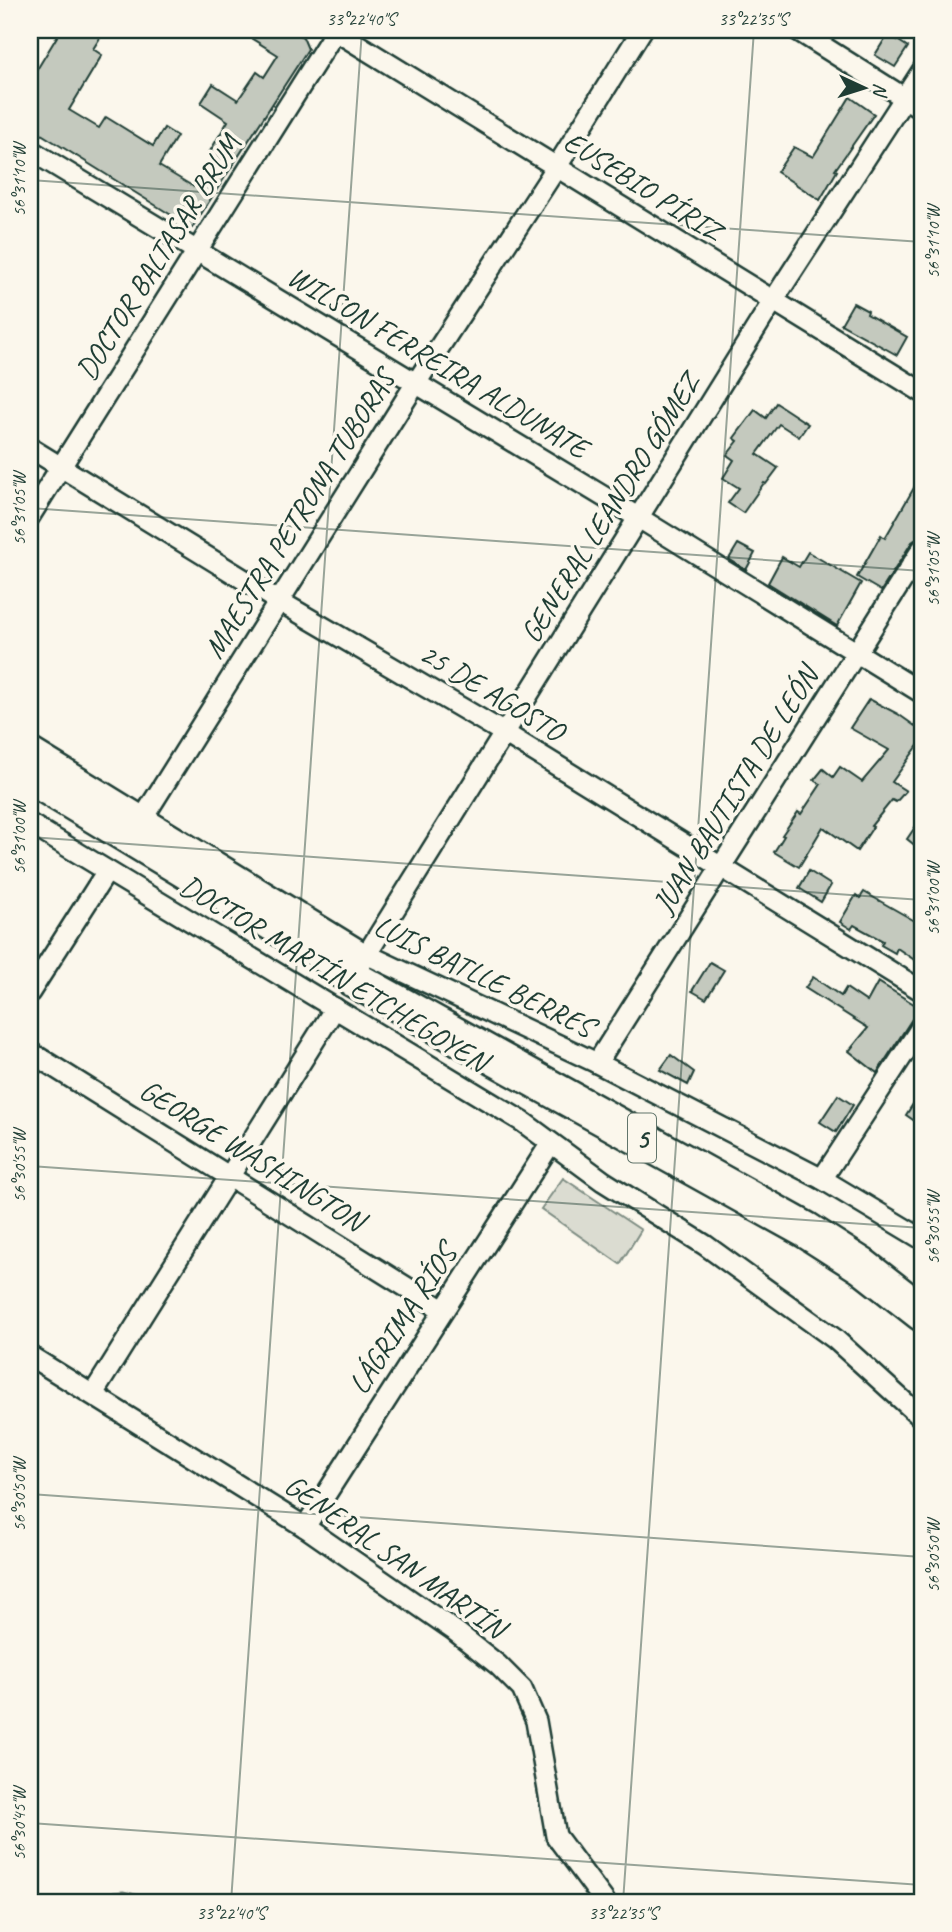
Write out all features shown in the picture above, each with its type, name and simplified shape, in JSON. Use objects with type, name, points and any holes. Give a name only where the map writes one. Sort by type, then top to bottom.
[{"type":"highway","name":"5","points":[[30,776],[327,956],[351,980]]},
{"type":"highway","name":"5","points":[[30,796],[318,971],[351,980],[806,1230],[862,1266],[922,1313]]},
{"type":"street","name":"EUSEBIO PÍRIZ","points":[[335,30],[922,392]]},
{"type":"street","name":"DOCTOR BALTASAR BRUM","points":[[30,516],[335,30]]},
{"type":"street","name":"MAESTRA PETRONA TUBORAS","points":[[143,818],[642,30]]},
{"type":"street","points":[[797,30],[914,104]]},
{"type":"street","name":"GENERAL LEANDRO GÓMEZ","points":[[93,1394],[231,1177],[773,301],[914,104],[922,71]]},
{"type":"street","name":"WILSON FERREIRA ALDUNATE","points":[[30,150],[639,518],[922,693]]},
{"type":"street","name":"25 DE AGOSTO","points":[[30,448],[279,601],[506,734],[922,991]]},
{"type":"street","name":"JUAN BAUTISTA DE LEÓN","points":[[597,1063],[922,549]]},
{"type":"street","name":"LUIS BATLLE BERRES","points":[[30,747],[143,818],[351,980],[597,1063],[822,1180],[922,1240]]},
{"type":"street","name":"DOCTOR MARTÍN ETCHEGOYEN","points":[[30,824],[107,871],[351,980],[501,1108],[603,1181],[705,1245],[835,1339],[922,1418]]},
{"type":"street","points":[[30,992],[107,871]]},
{"type":"street","points":[[822,1180],[922,1026]]},
{"type":"street","name":"GEORGE WASHINGTON","points":[[30,1052],[443,1310]]},
{"type":"street","name":"LÁGRIMA RÍOS","points":[[305,1527],[551,1143]]},
{"type":"street","name":"GENERAL SAN MARTÍN","points":[[30,1356],[305,1527],[455,1631],[498,1665],[522,1689],[536,1721],[556,1836],[605,1902]]},
{"type":"shaded area","points":[[563,1178],[641,1230],[620,1264],[541,1209]]},
{"type":"building","points":[[61,30],[105,30],[93,49],[102,55],[69,110],[99,128],[106,117],[153,146],[164,128],[177,136],[159,166],[194,187],[213,156],[209,153],[228,121],[201,103],[213,84],[238,100],[257,72],[264,77],[278,55],[238,30],[290,30],[303,37],[308,49],[192,228],[30,127],[30,81]]},
{"type":"building","points":[[888,34],[908,47],[895,67],[875,55]]},
{"type":"building","points":[[850,97],[874,114],[835,170],[837,171],[820,200],[777,172],[794,147],[813,157]]},
{"type":"building","points":[[853,303],[907,337],[897,355],[841,324]]},
{"type":"building","points":[[776,403],[808,424],[799,437],[779,424],[757,454],[778,468],[743,513],[728,503],[739,488],[723,478],[734,460],[727,455],[738,441],[734,438],[755,410],[766,418]]},
{"type":"building","points":[[922,474],[922,535],[912,542],[881,591],[857,577],[881,535],[885,538]]},
{"type":"building","points":[[738,544],[755,553],[746,570],[729,559]]},
{"type":"building","points":[[808,552],[861,583],[837,626],[768,583],[782,557],[799,567]]},
{"type":"building","points":[[869,699],[898,714],[922,731],[922,740],[892,782],[906,791],[896,802],[892,800],[871,826],[873,827],[857,851],[823,827],[799,867],[774,852],[784,836],[782,835],[798,812],[801,814],[821,784],[814,780],[823,769],[833,777],[840,767],[862,782],[889,750],[850,728]]},
{"type":"building","points":[[922,817],[922,851],[907,839]]},
{"type":"building","points":[[809,871],[831,885],[821,902],[799,888]]},
{"type":"building","points":[[864,892],[922,925],[922,951],[916,961],[897,948],[895,953],[881,945],[883,941],[854,925],[851,929],[840,922],[856,895],[860,898]]},
{"type":"building","points":[[710,962],[724,970],[706,999],[692,991]]},
{"type":"building","points":[[813,977],[841,996],[846,988],[867,1002],[878,982],[922,1009],[922,1014],[912,1019],[877,1073],[849,1051],[868,1028],[805,988]]},
{"type":"building","points":[[671,1055],[694,1072],[688,1085],[660,1070]]},
{"type":"building","points":[[922,1090],[922,1126],[906,1115]]},
{"type":"building","points":[[838,1095],[853,1105],[836,1132],[820,1122]]},
{"type":"waterway","points":[[33,1902],[123,1893],[158,1902]]}]
